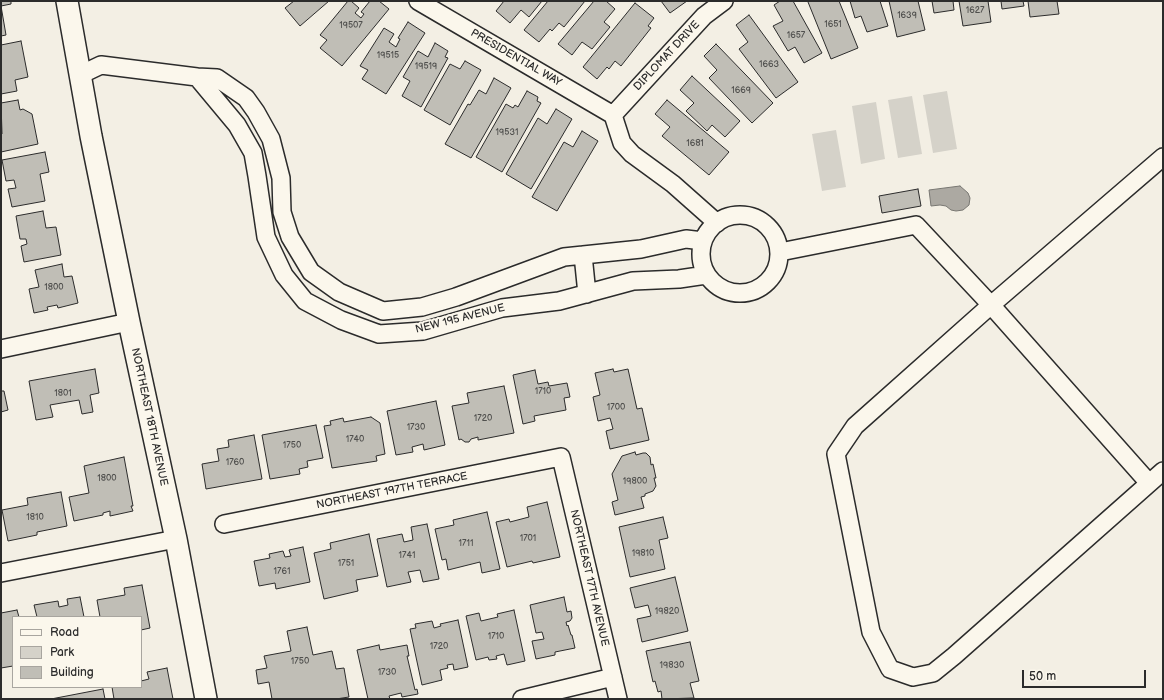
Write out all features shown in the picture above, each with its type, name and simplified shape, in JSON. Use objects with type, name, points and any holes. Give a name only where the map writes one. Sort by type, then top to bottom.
[{"type":"street","name":"NORTHEAST 18TH AVENUE","points":[[55,1],[91,136]]},
{"type":"street","name":"NORTHEAST 18TH AVENUE","points":[[66,1],[91,136],[129,322],[176,539],[206,699]]},
{"type":"street","name":"PRESIDENTIAL WAY","points":[[418,1],[613,115]]},
{"type":"street","name":"DIPLOMAT DRIVE","points":[[613,115],[704,16],[724,1]]},
{"type":"street","name":"NEW 195 AVENUE","points":[[80,75],[101,65],[197,77],[217,78],[246,98],[256,112],[271,139],[281,178],[282,212],[290,238],[311,272],[339,292],[383,310],[422,307],[456,297],[564,257],[641,249],[686,239],[703,241]]},
{"type":"street","name":"NEW 195 AVENUE","points":[[197,77],[237,125],[253,153],[266,237],[284,275],[305,301],[341,320],[379,334],[423,331],[502,308],[559,301],[633,281],[679,280],[706,275]]},
{"type":"street","points":[[613,115],[622,143],[632,154],[673,184],[717,223]]},
{"type":"street","points":[[1163,156],[991,304],[855,426],[836,454],[871,632],[890,669],[913,677],[933,673],[960,651],[1163,471]]},
{"type":"street","points":[[736,215],[749,216],[761,220],[774,234],[780,252],[778,265],[773,276],[764,286],[753,292],[740,294],[727,292],[716,285],[706,275],[702,263],[701,250],[704,237],[712,226],[717,223],[723,219],[736,215]]},
{"type":"street","points":[[780,252],[916,225],[991,304],[1149,483]]},
{"type":"street","points":[[583,255],[587,294]]},
{"type":"street","points":[[1,349],[129,322]]},
{"type":"street","name":"NORTHEAST 197TH TERRACE","points":[[224,524],[561,457]]},
{"type":"street","name":"NORTHEAST 17TH AVENUE","points":[[561,457],[618,699]]},
{"type":"street","points":[[1,573],[176,539]]},
{"type":"street","points":[[522,699],[613,677]]},
{"type":"green space","points":[[947,91],[957,149],[933,153],[923,95]]},
{"type":"green space","points":[[912,96],[922,154],[898,158],[888,100]]},
{"type":"green space","points":[[876,102],[885,159],[861,164],[852,106]]},
{"type":"green space","points":[[836,130],[846,187],[822,191],[812,134]]},
{"type":"shaded area","points":[[960,186],[968,193],[970,198],[969,205],[963,210],[951,210],[946,206],[940,205],[931,206],[929,190]]},
{"type":"building","points":[[1,1],[11,1],[11,4],[1,6]]},
{"type":"building","points":[[294,1],[329,1],[300,26],[285,8]]},
{"type":"building","points":[[348,1],[351,1],[359,8],[355,13],[361,18],[364,14],[361,12],[370,1],[379,1],[389,9],[342,66],[320,48],[327,40],[320,35]]},
{"type":"building","points":[[504,1],[542,1],[529,17],[521,10],[510,23],[496,11]]},
{"type":"building","points":[[548,1],[585,1],[564,27],[559,23],[552,31],[550,29],[539,42],[524,30]]},
{"type":"building","points":[[594,1],[606,1],[615,9],[604,22],[610,27],[592,49],[582,42],[572,55],[558,44]]},
{"type":"building","points":[[661,1],[687,1],[670,13]]},
{"type":"building","points":[[780,1],[793,1],[822,53],[804,63],[795,47],[788,51],[773,26],[783,21],[774,5]]},
{"type":"building","points":[[839,1],[858,48],[831,59],[808,2]]},
{"type":"building","points":[[850,1],[880,1],[888,26],[867,32],[861,16],[855,18]]},
{"type":"building","points":[[889,1],[918,1],[925,30],[897,37]]},
{"type":"building","points":[[932,1],[953,1],[954,10],[934,13]]},
{"type":"building","points":[[959,1],[988,1],[991,22],[963,26]]},
{"type":"building","points":[[1001,1],[1023,1],[1024,6],[1002,9]]},
{"type":"building","points":[[1028,1],[1057,1],[1059,14],[1030,17]]},
{"type":"building","points":[[635,3],[654,18],[648,26],[651,28],[621,66],[615,61],[609,69],[607,67],[597,79],[583,67]]},
{"type":"building","points":[[1,6],[6,35],[1,36]]},
{"type":"building","points":[[749,15],[798,82],[776,98],[739,49],[748,42],[736,25]]},
{"type":"building","points":[[408,22],[425,33],[386,94],[362,79],[368,70],[360,66],[384,28],[394,34],[389,42],[396,47],[400,39],[398,38]]},
{"type":"building","points":[[21,41],[28,77],[15,80],[17,91],[1,94],[1,45]]},
{"type":"building","points":[[435,43],[448,51],[445,57],[448,58],[421,107],[402,96],[410,81],[403,77],[418,51],[428,57]]},
{"type":"building","points":[[716,44],[773,103],[752,123],[709,78],[717,70],[704,56]]},
{"type":"building","points":[[465,61],[481,70],[450,125],[424,110],[450,64],[460,69]]},
{"type":"building","points":[[692,76],[740,121],[725,137],[712,125],[707,131],[686,111],[694,103],[680,90]]},
{"type":"building","points":[[494,78],[511,88],[471,158],[445,144],[468,104],[470,105],[479,90],[486,94]]},
{"type":"building","points":[[527,91],[538,97],[537,101],[541,103],[502,172],[476,157],[506,104],[513,108],[515,105],[518,107]]},
{"type":"building","points":[[18,100],[20,110],[23,109],[32,114],[38,144],[1,152],[1,103]]},
{"type":"building","points":[[667,100],[729,152],[709,175],[662,136],[670,127],[655,114]]},
{"type":"building","points":[[556,109],[572,119],[531,189],[506,174],[538,118],[547,124]]},
{"type":"building","points":[[582,131],[598,141],[557,211],[532,197],[564,142],[573,147]]},
{"type":"building","points":[[45,152],[49,172],[40,174],[45,201],[12,207],[8,189],[16,188],[14,180],[6,181],[2,160]]},
{"type":"building","points":[[918,189],[921,206],[882,213],[879,196]]},
{"type":"building","points":[[43,211],[46,228],[56,227],[61,255],[24,262],[21,246],[27,244],[26,239],[20,239],[16,216]]},
{"type":"building","points":[[62,264],[64,277],[72,276],[78,303],[58,308],[57,305],[47,307],[48,310],[34,313],[29,289],[39,287],[35,270]]},
{"type":"building","points":[[95,369],[99,393],[90,395],[93,412],[82,414],[79,400],[50,405],[53,417],[36,420],[29,381]]},
{"type":"building","points":[[613,369],[614,372],[628,369],[637,409],[642,408],[649,440],[610,449],[606,431],[613,429],[610,418],[598,421],[593,397],[600,395],[595,373]]},
{"type":"building","points":[[535,370],[538,384],[548,382],[549,386],[567,383],[570,397],[564,398],[566,410],[534,416],[535,421],[523,424],[513,375]]},
{"type":"building","points":[[504,386],[514,433],[478,440],[478,437],[471,439],[469,442],[465,442],[461,439],[459,440],[452,406],[469,403],[467,393]]},
{"type":"building","points":[[1,391],[4,391],[8,410],[1,412]]},
{"type":"building","points":[[436,401],[445,445],[424,450],[423,444],[412,447],[413,452],[396,455],[387,411]]},
{"type":"building","points":[[371,417],[380,423],[385,454],[376,456],[377,461],[332,468],[324,426],[331,425],[330,421],[343,418],[344,422]]},
{"type":"building","points":[[316,425],[323,458],[307,461],[308,467],[299,469],[300,474],[270,479],[262,435]]},
{"type":"building","points":[[254,435],[262,479],[206,489],[202,464],[219,461],[217,449],[229,447],[228,440]]},
{"type":"building","points":[[635,452],[636,455],[646,453],[650,457],[651,465],[653,464],[656,478],[654,478],[656,486],[653,491],[641,497],[644,508],[615,515],[612,502],[618,500],[612,474],[622,456]]},
{"type":"building","points":[[124,457],[133,511],[110,516],[110,511],[103,513],[103,515],[74,521],[69,497],[89,493],[84,466]]},
{"type":"building","points":[[61,492],[67,526],[37,532],[37,535],[8,541],[2,510],[28,505],[27,498]]},
{"type":"building","points":[[547,502],[560,557],[533,563],[532,561],[507,567],[496,522],[509,519],[510,522],[529,517],[527,507]]},
{"type":"building","points":[[487,512],[500,569],[482,573],[480,562],[448,570],[446,559],[442,560],[435,529],[454,525],[453,520]]},
{"type":"building","points":[[663,517],[668,538],[659,540],[665,569],[630,577],[619,527]]},
{"type":"building","points":[[427,524],[439,579],[423,582],[420,570],[408,572],[411,582],[387,587],[377,539],[402,534],[404,542],[413,540],[411,527]]},
{"type":"building","points":[[369,534],[378,576],[356,580],[358,591],[324,599],[314,553],[331,549],[330,543]]},
{"type":"building","points":[[303,547],[310,582],[276,589],[275,583],[259,586],[254,561],[270,558],[269,554],[283,551],[285,557],[291,556],[289,550]]},
{"type":"building","points":[[675,577],[688,631],[642,642],[637,619],[651,616],[648,605],[635,608],[630,588]]},
{"type":"building","points":[[142,585],[150,628],[142,630],[142,616],[100,616],[97,600],[125,595],[124,588]]},
{"type":"building","points":[[80,597],[84,616],[37,616],[34,605],[58,601],[59,607],[68,605],[67,599]]},
{"type":"building","points":[[564,597],[567,612],[571,611],[572,618],[570,621],[566,622],[572,635],[575,648],[555,652],[555,655],[536,659],[532,641],[544,639],[542,632],[536,633],[530,605]]},
{"type":"building","points":[[17,610],[19,616],[12,616],[12,666],[1,668],[1,613]]},
{"type":"building","points":[[514,610],[525,661],[507,665],[504,654],[496,656],[497,659],[489,660],[488,657],[476,660],[466,616],[479,613],[481,621],[498,617],[497,614]]},
{"type":"building","points":[[458,620],[468,667],[454,670],[453,664],[447,665],[448,668],[440,670],[442,680],[422,685],[410,629],[416,628],[415,624],[432,621],[434,628],[441,626],[440,624]]},
{"type":"building","points":[[307,627],[313,655],[332,651],[336,669],[344,668],[349,697],[336,699],[272,699],[269,682],[258,684],[256,670],[267,668],[264,656],[291,651],[287,631]]},
{"type":"building","points":[[690,642],[699,681],[690,683],[694,698],[662,699],[661,691],[658,692],[655,681],[653,682],[646,651]]},
{"type":"building","points":[[379,645],[380,650],[407,645],[409,656],[407,656],[415,690],[417,689],[418,694],[402,697],[401,693],[389,696],[390,699],[368,699],[357,650]]},
{"type":"building","points":[[167,668],[173,699],[114,699],[112,688],[142,688],[142,681],[149,679],[147,672]]},
{"type":"building","points":[[103,689],[105,699],[51,699]]}]
